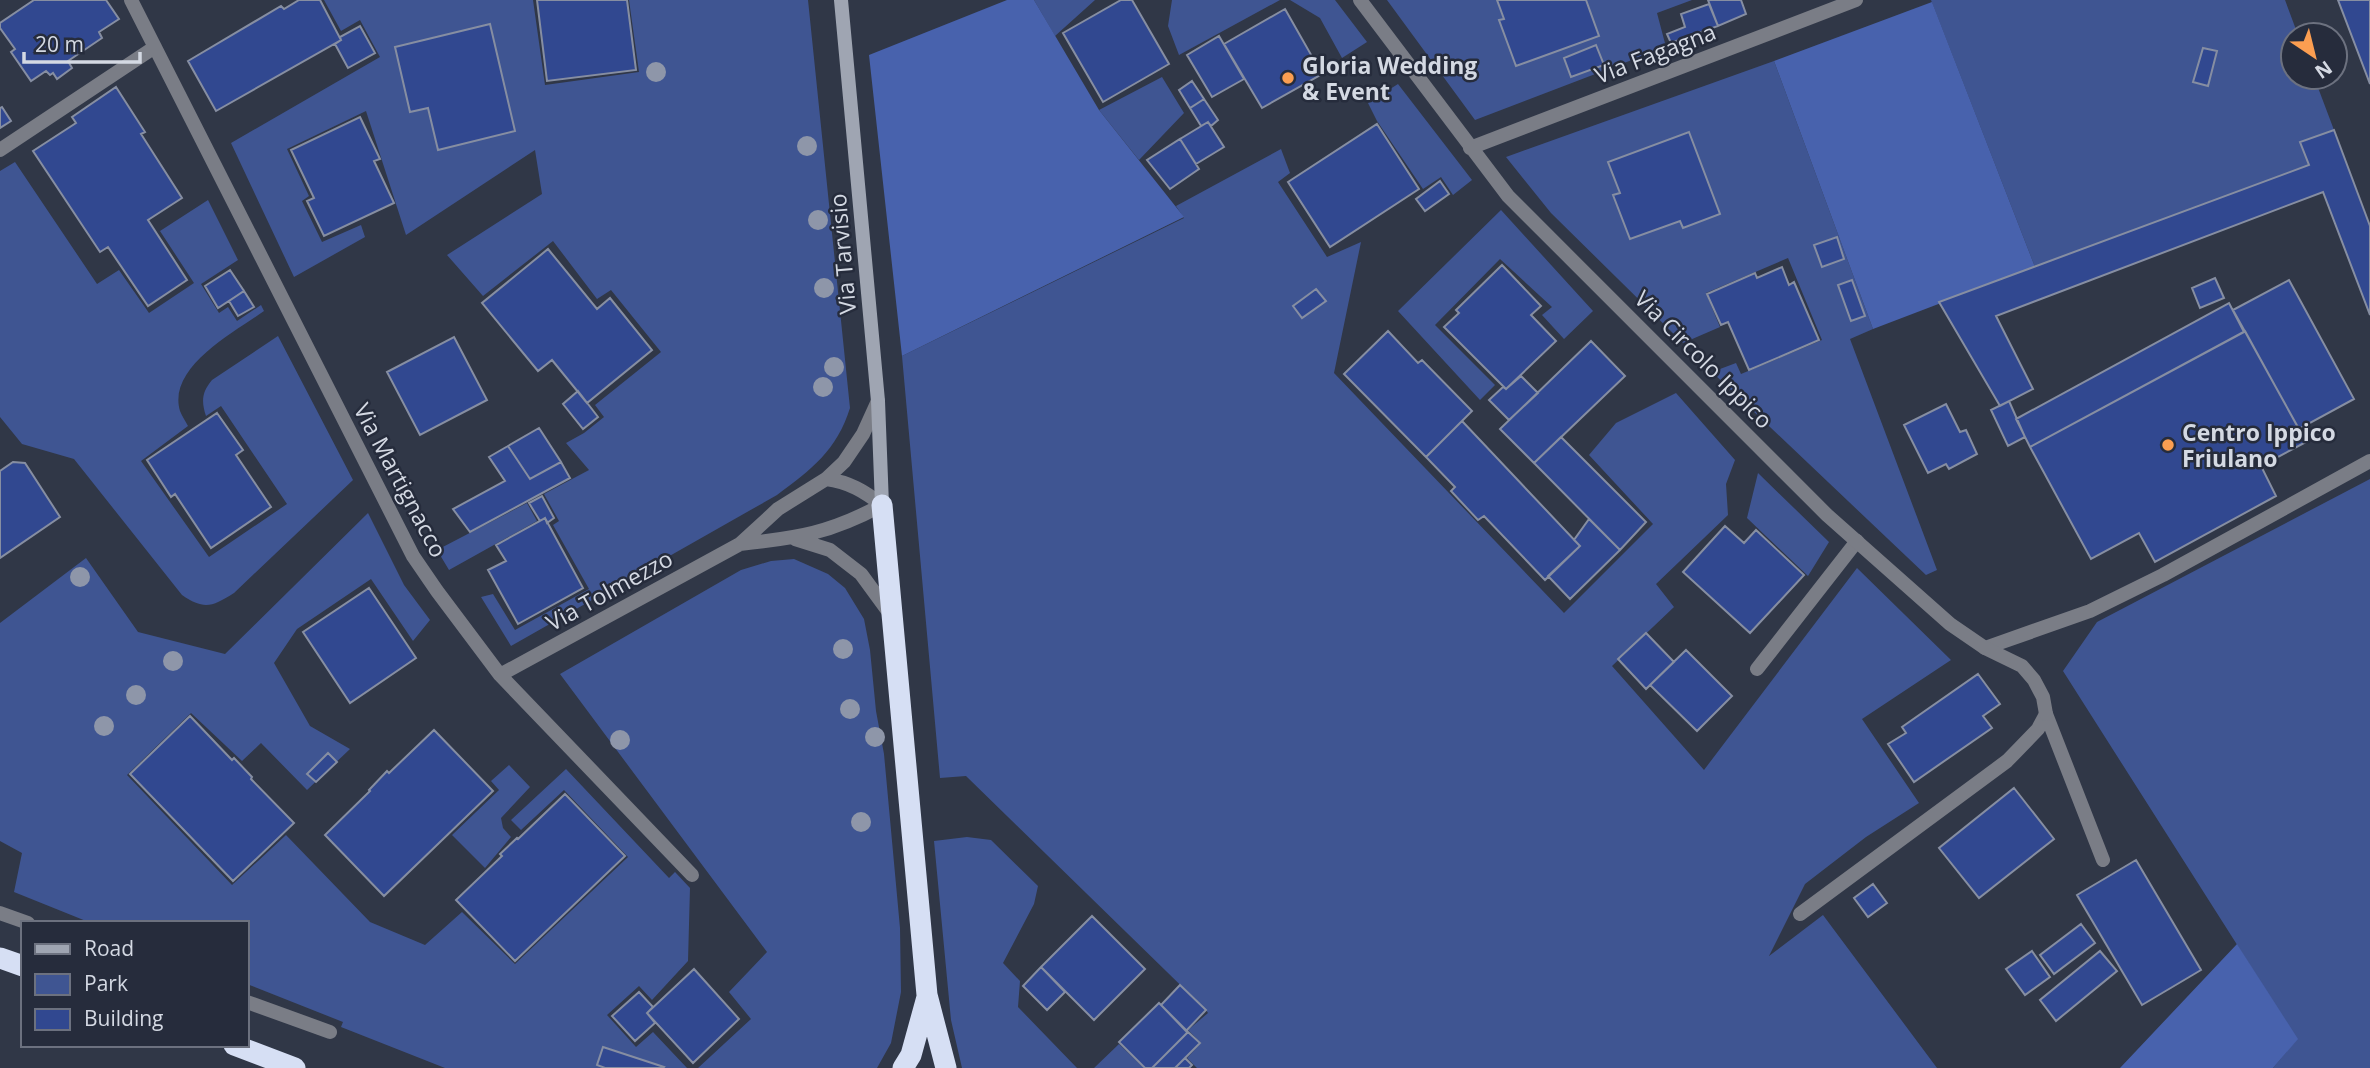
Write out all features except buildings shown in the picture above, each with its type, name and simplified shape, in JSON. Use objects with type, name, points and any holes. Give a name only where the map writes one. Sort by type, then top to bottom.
[{"type":"highway","points":[[882,505],[927,995],[946,1068]]},
{"type":"highway","points":[[0,958],[21,965]]},
{"type":"highway","points":[[903,1068],[911,1055],[927,995]]},
{"type":"highway","points":[[239,1047],[295,1068]]},
{"type":"main road","name":"Via Tarvisio","points":[[841,0],[878,401],[882,505]]},
{"type":"street","name":"Via Martignacco","points":[[131,0],[413,556],[500,675],[692,875]]},
{"type":"street","name":"Via Circolo Ippico","points":[[1360,0],[1508,196],[1818,506],[1950,624],[1984,648],[2022,666],[2043,697],[2046,714],[2103,860]]},
{"type":"street","name":"Via Fagagna","points":[[1470,148],[1856,0]]},
{"type":"street","points":[[0,150],[155,47]]},
{"type":"street","name":"Via Tolmezzo","points":[[500,675],[740,544],[778,509],[826,479],[844,462],[863,434],[878,401]]},
{"type":"street","points":[[1984,648],[2090,611],[2163,575],[2370,461]]},
{"type":"street","points":[[826,479],[844,481],[882,505]]},
{"type":"street","name":"Via Tolmezzo","points":[[740,544],[794,539],[828,530],[882,505]]},
{"type":"street","name":"Via Tolmezzo","points":[[794,539],[830,550],[861,574],[893,617]]},
{"type":"street","points":[[1757,669],[1857,541]]},
{"type":"street","points":[[1800,914],[2007,761],[2038,729],[2046,714]]},
{"type":"street","points":[[0,913],[22,921]]},
{"type":"street","points":[[248,1002],[330,1032]]},
{"type":"green space","points":[[324,0],[533,0],[545,85],[639,72],[629,0],[808,0],[850,408],[838,436],[821,458],[777,495],[511,646],[481,597],[493,594],[515,630],[589,589],[553,525],[559,521],[544,494],[589,470],[566,443],[604,417],[595,405],[661,352],[611,290],[597,299],[553,241],[483,296],[447,255],[542,194],[535,150],[406,235],[366,111],[287,149],[309,196],[302,201],[322,242],[361,225],[365,237],[294,277],[231,143],[380,57],[360,20],[341,31]]},
{"type":"green space","points":[[1034,0],[1095,0],[1055,36]]},
{"type":"green space","points":[[1172,0],[1280,0],[1179,55],[1168,26]]},
{"type":"green space","points":[[1290,0],[1335,0],[1367,42],[1342,58],[1320,18]]},
{"type":"green space","points":[[1387,0],[1692,0],[1657,13],[1666,47],[1475,120]]},
{"type":"green space","points":[[1931,0],[2285,0],[2293,21],[2279,21],[2279,91],[2319,91],[2334,130],[2300,142],[2309,165],[2035,267]]},
{"type":"green space","points":[[1774,61],[1873,329],[1850,339],[1937,570],[1926,575],[1712,372],[1736,363],[1741,374],[1822,340],[1788,258],[1706,293],[1720,327],[1683,343],[1551,213],[1506,157]]},
{"type":"green space","points":[[1162,77],[1184,113],[1139,160],[1099,110]]},
{"type":"green space","points":[[1398,84],[1472,180],[1453,195],[1441,177],[1423,189],[1377,121],[1368,103]]},
{"type":"green space","points":[[1281,149],[1290,173],[1278,182],[1327,257],[1361,242],[1334,373],[1564,613],[1653,524],[1589,455],[1616,423],[1676,393],[1735,460],[1726,484],[1728,515],[1656,584],[1674,607],[1612,666],[1704,770],[1857,568],[1951,660],[1862,719],[1919,803],[1866,837],[1805,884],[1769,956],[1823,915],[1937,1068],[1197,1068],[1187,1058],[1201,1043],[1188,1030],[1208,1013],[1206,1010],[966,776],[940,778],[902,356],[1184,218],[1176,206]]},
{"type":"green space","points":[[15,162],[97,284],[119,270],[149,313],[194,283],[160,231],[208,200],[238,260],[201,284],[219,313],[228,307],[237,321],[261,305],[264,311],[221,340],[193,366],[179,395],[180,411],[188,426],[141,461],[209,557],[287,504],[221,406],[206,416],[203,406],[204,393],[212,380],[278,336],[353,480],[234,593],[214,604],[202,605],[182,595],[74,459],[22,444],[0,417],[0,171]]},
{"type":"green space","points":[[1501,210],[1593,311],[1564,339],[1542,315],[1552,307],[1500,259],[1435,325],[1495,385],[1480,400],[1398,311]]},
{"type":"green space","points":[[1758,473],[1829,542],[1808,576],[1747,518]]},
{"type":"green space","points":[[2370,479],[2370,1068],[2273,1068],[2297,1039],[2063,671],[2097,622]]},
{"type":"green space","points":[[527,503],[537,521],[449,570],[437,550]]},
{"type":"green space","points":[[368,513],[404,585],[430,620],[413,641],[371,579],[297,629],[274,663],[310,726],[350,749],[307,790],[261,743],[242,761],[191,713],[127,775],[232,885],[286,835],[370,922],[425,945],[462,912],[515,964],[628,857],[564,790],[521,830],[511,820],[566,769],[669,878],[675,872],[690,888],[688,961],[652,1000],[639,986],[607,1015],[636,1047],[653,1032],[687,1068],[445,1068],[341,1027],[343,1022],[248,984],[248,921],[86,921],[14,892],[22,853],[0,841],[0,623],[86,558],[138,632],[225,654]]},
{"type":"green space","points":[[794,559],[828,574],[845,588],[864,619],[884,754],[900,928],[901,992],[891,1043],[877,1068],[698,1068],[751,1019],[729,992],[767,952],[560,674],[741,570],[771,561]]},
{"type":"green space","points":[[509,765],[530,787],[501,818],[503,828],[511,837],[485,868],[452,835],[499,790],[491,781]]},
{"type":"green space","points":[[967,837],[991,840],[1038,886],[1034,904],[1003,963],[1020,981],[1018,1007],[1077,1068],[962,1068],[951,1020],[934,841]]},
{"type":"green space","points":[[1119,1044],[1144,1068],[1094,1068]]},
{"type":"shaded area","points":[[1007,0],[1034,0],[1099,110],[1184,217],[902,356],[869,55]]},
{"type":"shaded area","points":[[1932,2],[2035,267],[1873,329],[1774,61]]},
{"type":"shaded area","points":[[2237,944],[2298,1039],[2273,1068],[2120,1068]]},
{"type":"place","name":"Gloria Wedding & Event","points":[[1288,78]]},
{"type":"place","name":"Centro Ippico Friulano","points":[[2168,445]]}]
